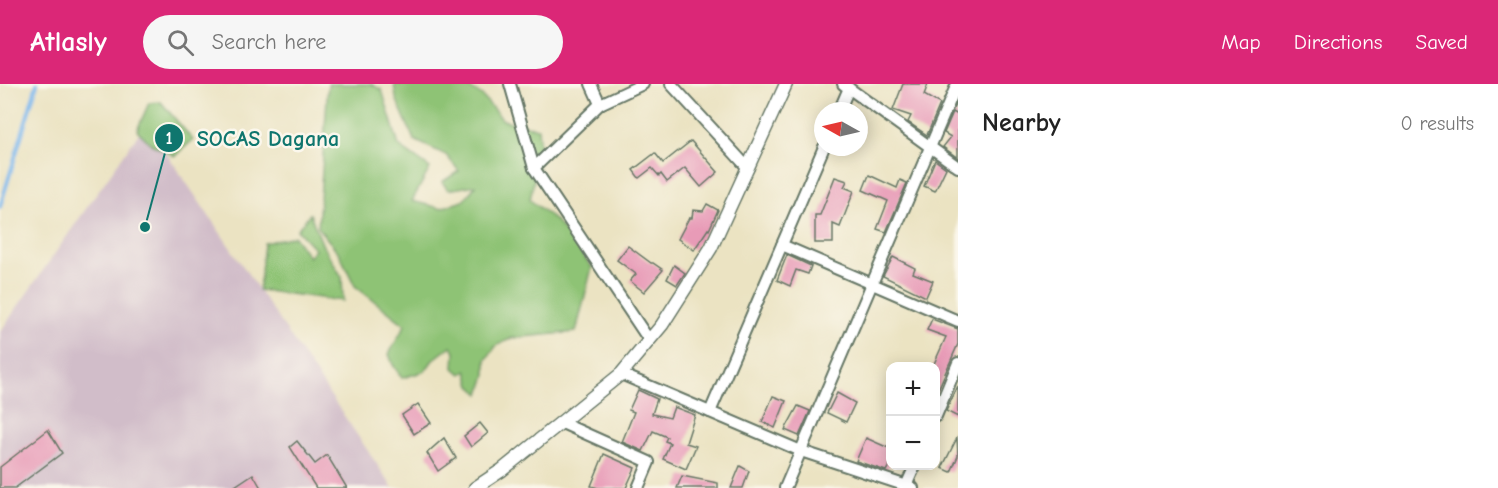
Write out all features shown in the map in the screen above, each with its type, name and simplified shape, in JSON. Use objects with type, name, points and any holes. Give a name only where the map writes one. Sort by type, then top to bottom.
[{"type":"street","points":[[510,84],[534,168],[650,340]]},
{"type":"street","points":[[591,84],[600,104]]},
{"type":"street","points":[[534,168],[600,104],[643,84]]},
{"type":"street","points":[[475,488],[502,470],[621,374],[650,340],[711,249],[786,84]]},
{"type":"street","points":[[785,488],[957,84]]},
{"type":"street","points":[[676,86],[748,168]]},
{"type":"street","points":[[842,102],[846,86],[958,167]]},
{"type":"street","points":[[710,412],[820,156]]},
{"type":"street","points":[[782,245],[958,321]]},
{"type":"street","points":[[940,406],[958,363]]},
{"type":"street","points":[[621,374],[801,451],[908,487],[913,470]]},
{"type":"street","points":[[562,423],[649,462],[638,488]]},
{"type":"shaded area","points":[[146,123],[393,488],[0,488],[0,332]]},
{"type":"green space","points":[[328,84],[371,84],[382,90],[399,146],[430,168],[412,201],[440,208],[463,201],[476,185],[448,190],[442,182],[459,171],[446,155],[414,140],[396,98],[394,84],[464,84],[482,96],[503,120],[538,128],[540,150],[530,200],[556,221],[592,267],[576,332],[512,338],[496,346],[486,360],[486,375],[480,394],[471,386],[467,371],[461,374],[454,368],[455,351],[451,346],[433,360],[425,371],[402,378],[389,354],[405,325],[355,286],[339,253],[318,228]]},
{"type":"green space","points":[[161,102],[193,140],[175,156],[151,144],[137,130],[149,103]]},
{"type":"green space","points":[[310,214],[323,246],[342,277],[343,301],[259,290],[264,243],[294,236],[309,257],[315,249],[297,230]]},
{"type":"building","points":[[903,84],[928,84],[924,95],[940,104],[927,135],[908,122],[911,116],[893,110]]},
{"type":"building","points":[[953,112],[958,115],[958,158],[943,147],[951,137],[944,133]]},
{"type":"building","points":[[691,141],[718,172],[701,187],[685,168],[667,182],[652,168],[639,178],[633,170],[655,153],[663,163]]},
{"type":"building","points":[[935,160],[946,168],[935,191],[924,186]]},
{"type":"building","points":[[869,175],[897,188],[900,180],[907,183],[886,232],[877,229],[888,201],[863,190]]},
{"type":"building","points":[[835,177],[847,181],[844,187],[854,191],[840,227],[833,224],[833,243],[815,243],[815,215],[820,215]]},
{"type":"building","points":[[707,204],[718,210],[709,230],[694,250],[678,239],[689,218],[692,218],[693,210],[703,211]]},
{"type":"building","points":[[628,246],[663,270],[644,292],[630,281],[636,274],[617,260]]},
{"type":"building","points":[[787,255],[811,266],[808,274],[796,270],[790,286],[777,280]]},
{"type":"building","points":[[893,257],[915,268],[913,273],[933,281],[926,297],[883,276]]},
{"type":"building","points":[[674,265],[685,273],[677,285],[667,279]]},
{"type":"building","points":[[932,319],[958,329],[958,344],[940,385],[940,362],[935,362],[946,337],[927,330]]},
{"type":"building","points":[[958,386],[958,417],[946,411]]},
{"type":"building","points":[[638,390],[657,399],[652,414],[670,418],[674,407],[695,415],[686,443],[696,446],[686,469],[663,459],[670,443],[665,441],[667,437],[653,431],[643,451],[622,442],[634,412],[629,410]]},
{"type":"building","points":[[837,393],[855,403],[846,422],[827,413]]},
{"type":"building","points":[[773,396],[786,401],[775,428],[762,422]]},
{"type":"building","points":[[418,404],[431,423],[414,434],[402,415]]},
{"type":"building","points":[[798,406],[810,411],[799,436],[785,430]]},
{"type":"building","points":[[480,423],[488,433],[471,447],[464,436]]},
{"type":"building","points":[[48,430],[62,453],[15,488],[0,488],[0,467]]},
{"type":"building","points":[[444,438],[456,458],[438,471],[427,453]]},
{"type":"building","points":[[866,438],[886,447],[886,471],[856,461]]},
{"type":"building","points":[[957,438],[958,456],[951,472],[942,468]]},
{"type":"building","points":[[297,441],[315,464],[327,455],[347,488],[316,488],[290,447]]},
{"type":"building","points":[[604,454],[635,468],[626,488],[591,486]]},
{"type":"building","points":[[740,466],[749,471],[743,488],[731,488]]},
{"type":"building","points":[[253,474],[261,488],[232,488]]},
{"type":"building","points":[[682,476],[718,483],[718,488],[677,488]]},
{"type":"waterway","points":[[0,207],[37,84]]},
{"type":"place","name":"SOCAS Dagana","points":[[145,227]]}]
